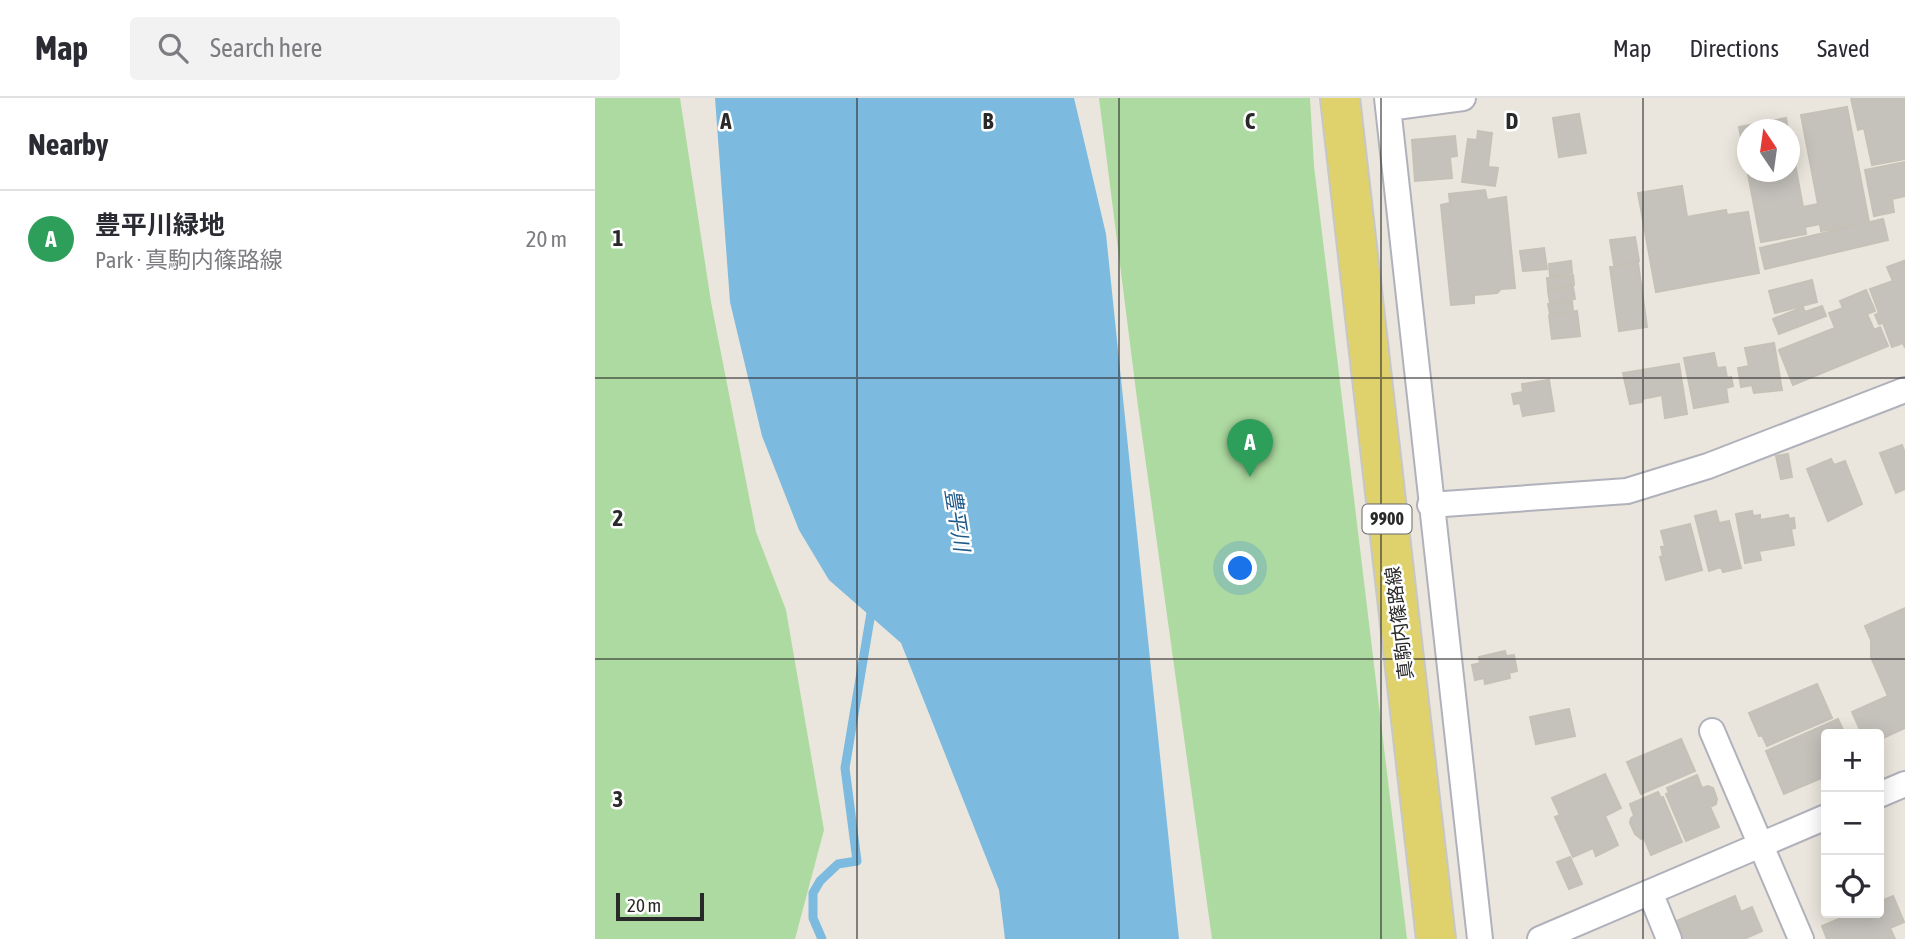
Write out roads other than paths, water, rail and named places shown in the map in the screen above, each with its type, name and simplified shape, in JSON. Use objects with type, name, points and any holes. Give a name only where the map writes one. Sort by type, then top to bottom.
[{"type":"main road","name":"真駒内篠路線","points":[[1340,98],[1436,939]]},
{"type":"street","points":[[1463,98],[1388,103],[1479,939]]},
{"type":"street","points":[[1430,505],[1643,488],[1709,467],[1905,390]]},
{"type":"street","points":[[1712,731],[1801,939]]},
{"type":"street","points":[[1884,793],[1905,784]]},
{"type":"street","points":[[1540,939],[1821,819]]},
{"type":"street","points":[[1650,892],[1669,939]]},
{"type":"water","name":"豊平川","points":[[715,98],[1074,98],[1106,234],[1179,939],[1005,939],[999,890],[901,643],[829,580],[799,530],[762,436],[730,302]]},
{"type":"waterway","points":[[822,939],[813,918],[813,893],[820,881],[838,864],[857,861],[845,768],[872,607]]},
{"type":"place","name":"豊平川緑地","points":[[1250,477]]}]
